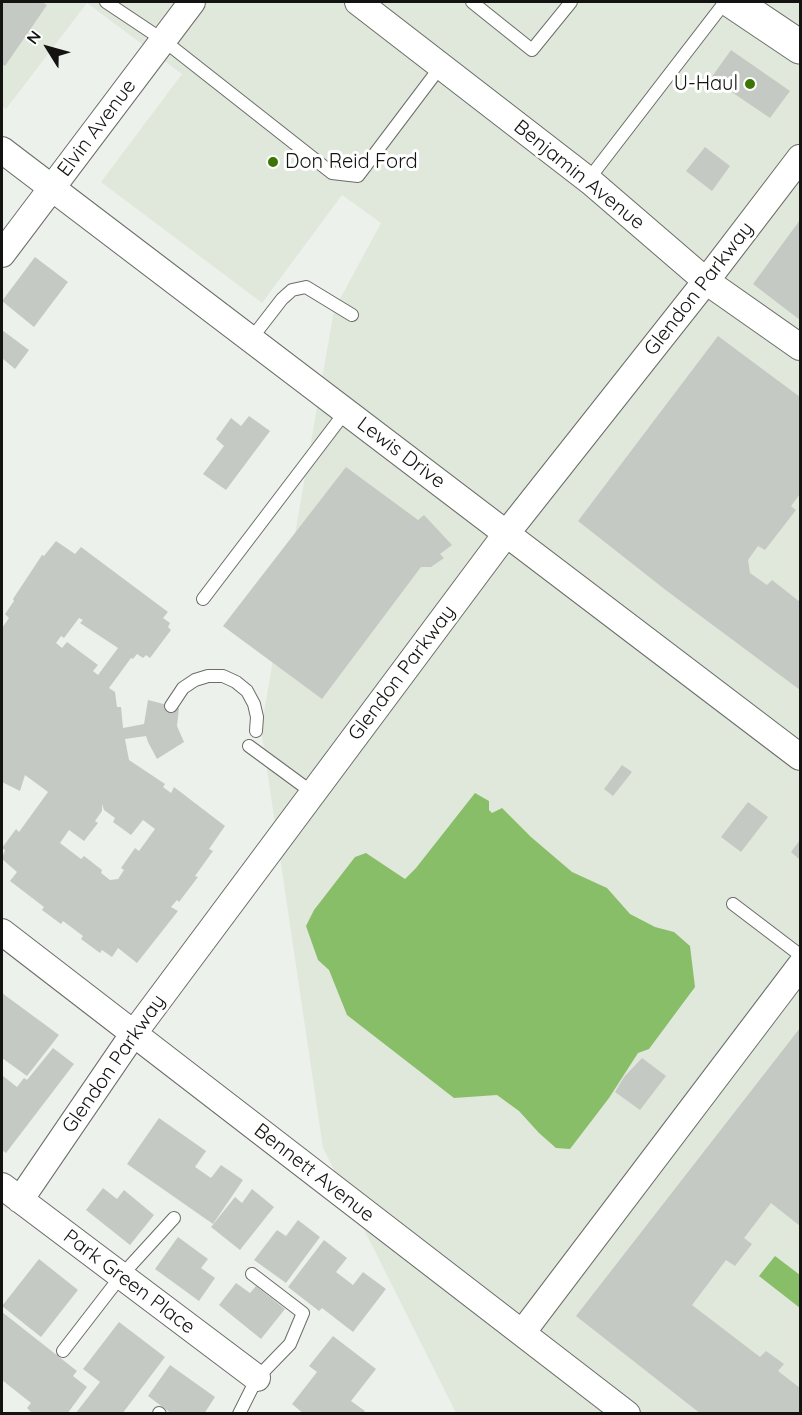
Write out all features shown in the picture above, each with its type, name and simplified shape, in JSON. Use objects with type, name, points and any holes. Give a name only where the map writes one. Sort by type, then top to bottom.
[{"type":"main road","points":[[733,2],[801,47]]},
{"type":"street","name":"Elvin Avenue","points":[[2,254],[192,2]]},
{"type":"street","name":"Benjamin Avenue","points":[[358,2],[588,180],[706,281],[801,347]]},
{"type":"street","name":"Lewis Drive","points":[[2,150],[801,756]]},
{"type":"street","name":"Glendon Parkway","points":[[11,1193],[134,1033],[506,534],[801,158]]},
{"type":"street","name":"Bennett Avenue","points":[[2,932],[627,1413]]},
{"type":"street","points":[[522,1333],[801,966]]},
{"type":"street","name":"Park Green Place","points":[[11,1193],[257,1378]]},
{"type":"lane","points":[[106,2],[123,6],[332,173],[358,176],[441,66]]},
{"type":"lane","points":[[472,2],[532,50],[571,2]]},
{"type":"lane","points":[[588,180],[725,2]]},
{"type":"lane","points":[[251,339],[282,299],[292,290],[306,287],[352,315]]},
{"type":"lane","points":[[203,599],[346,411]]},
{"type":"lane","points":[[171,706],[183,688],[195,680],[208,676],[223,676],[236,682],[251,697],[257,717],[256,731]]},
{"type":"lane","points":[[249,746],[313,793]]},
{"type":"lane","points":[[733,904],[801,955]]},
{"type":"lane","points":[[63,1351],[121,1276],[174,1218]]},
{"type":"lane","points":[[239,1413],[257,1378],[290,1344],[303,1313],[252,1274]]},
{"type":"shaded area","points":[[2,2],[800,2],[800,1413],[456,1413],[323,1148],[261,729],[334,310],[381,223],[342,195],[262,303],[101,182],[182,74],[87,3],[6,109],[2,106]]},
{"type":"shaded area","points":[[475,793],[489,801],[489,810],[492,813],[502,808],[531,837],[572,872],[607,888],[630,914],[655,927],[674,932],[690,946],[695,987],[649,1049],[638,1053],[609,1098],[570,1149],[556,1148],[519,1111],[497,1095],[454,1098],[347,1015],[329,970],[318,960],[306,926],[314,910],[355,857],[366,853],[405,879]]},
{"type":"shaded area","points":[[775,1256],[800,1275],[800,1308],[759,1276]]},
{"type":"building","points":[[2,2],[42,2],[47,5],[5,66],[2,64]]},
{"type":"building","name":"U-Haul","points":[[731,50],[790,91],[770,118],[711,78]]},
{"type":"building","points":[[705,147],[730,166],[712,191],[686,171]]},
{"type":"building","points":[[800,220],[800,320],[753,284]]},
{"type":"building","points":[[35,257],[68,282],[34,327],[2,301]]},
{"type":"building","points":[[2,330],[29,350],[15,369],[2,358]]},
{"type":"building","points":[[718,336],[800,397],[800,494],[791,506],[796,510],[765,550],[758,546],[748,560],[750,573],[767,585],[772,580],[800,602],[800,690],[578,521]]},
{"type":"building","points":[[249,416],[270,431],[226,490],[203,474],[224,446],[216,439],[231,418],[241,426]]},
{"type":"building","points":[[346,467],[418,520],[424,515],[452,545],[440,554],[444,558],[431,567],[421,567],[322,699],[223,626]]},
{"type":"building","points":[[56,541],[75,554],[81,547],[168,612],[163,618],[170,623],[168,627],[171,630],[150,658],[146,655],[143,658],[137,654],[133,659],[131,658],[109,688],[115,692],[117,707],[121,707],[123,728],[144,724],[148,700],[179,708],[177,726],[184,742],[157,759],[146,736],[125,739],[129,760],[165,784],[163,787],[171,793],[174,787],[225,826],[209,849],[213,851],[195,876],[198,877],[179,902],[177,900],[171,907],[178,911],[137,963],[118,948],[112,957],[102,950],[100,953],[81,939],[83,936],[63,921],[61,924],[42,910],[44,907],[10,881],[17,872],[2,859],[5,850],[2,848],[16,829],[19,832],[48,792],[25,775],[20,791],[2,782],[2,628],[9,618],[5,614],[14,601],[13,599],[42,555],[44,556]],"holes":[[[79,618],[83,620],[80,623],[118,648],[98,675],[93,671],[98,665],[67,642],[62,648],[56,643],[61,636],[64,638]],[[102,804],[104,810],[115,818],[113,822],[131,835],[143,820],[155,829],[139,851],[135,848],[121,868],[124,870],[118,879],[110,880],[101,873],[102,870],[84,856],[81,859],[60,843],[69,830],[84,841],[98,823],[95,821],[102,811]]]},
{"type":"building","points":[[622,765],[632,772],[613,796],[604,789]]},
{"type":"building","points":[[748,802],[768,817],[741,852],[721,837]]},
{"type":"building","points":[[800,840],[800,860],[791,852]]},
{"type":"building","points":[[2,993],[59,1035],[27,1076],[2,1058]]},
{"type":"building","points":[[800,1028],[800,1226],[771,1203],[744,1238],[752,1244],[735,1266],[726,1260],[692,1305],[760,1357],[766,1351],[784,1364],[778,1371],[800,1388],[800,1414],[701,1414],[576,1316]]},
{"type":"building","points":[[53,1048],[74,1064],[6,1153],[2,1150],[2,1078],[3,1076],[17,1087],[24,1078],[27,1080]]},
{"type":"building","points":[[642,1058],[666,1076],[640,1110],[615,1092],[624,1077]]},
{"type":"building","points":[[159,1118],[206,1151],[195,1167],[211,1178],[221,1165],[243,1180],[213,1224],[127,1164]]},
{"type":"building","points":[[103,1188],[117,1199],[124,1190],[154,1215],[130,1245],[86,1210]]},
{"type":"building","points":[[252,1189],[274,1207],[240,1250],[211,1227],[235,1197],[242,1203]]},
{"type":"building","points":[[298,1220],[320,1237],[286,1283],[254,1260],[277,1230],[286,1236]]},
{"type":"building","points":[[178,1237],[208,1259],[201,1268],[215,1278],[199,1301],[155,1269]]},
{"type":"building","points":[[324,1240],[347,1258],[336,1272],[353,1285],[363,1272],[386,1289],[353,1332],[322,1308],[319,1311],[288,1287]]},
{"type":"building","points":[[39,1259],[78,1290],[41,1337],[2,1306]]},
{"type":"building","points":[[236,1283],[250,1293],[256,1286],[285,1309],[261,1339],[219,1305]]},
{"type":"building","points":[[2,1312],[77,1371],[73,1376],[87,1387],[67,1414],[33,1414],[27,1408],[31,1403],[2,1380]]},
{"type":"building","points":[[119,1322],[165,1357],[122,1414],[75,1414],[100,1382],[83,1369]]},
{"type":"building","points":[[333,1336],[376,1369],[351,1401],[365,1411],[363,1414],[304,1414],[292,1404],[317,1372],[309,1366]]},
{"type":"building","points":[[170,1365],[215,1397],[204,1414],[172,1414],[148,1396]]},
{"type":"place","name":"U-Haul","points":[[750,84]]},
{"type":"place","name":"Don Reid Ford","points":[[273,162]]}]
